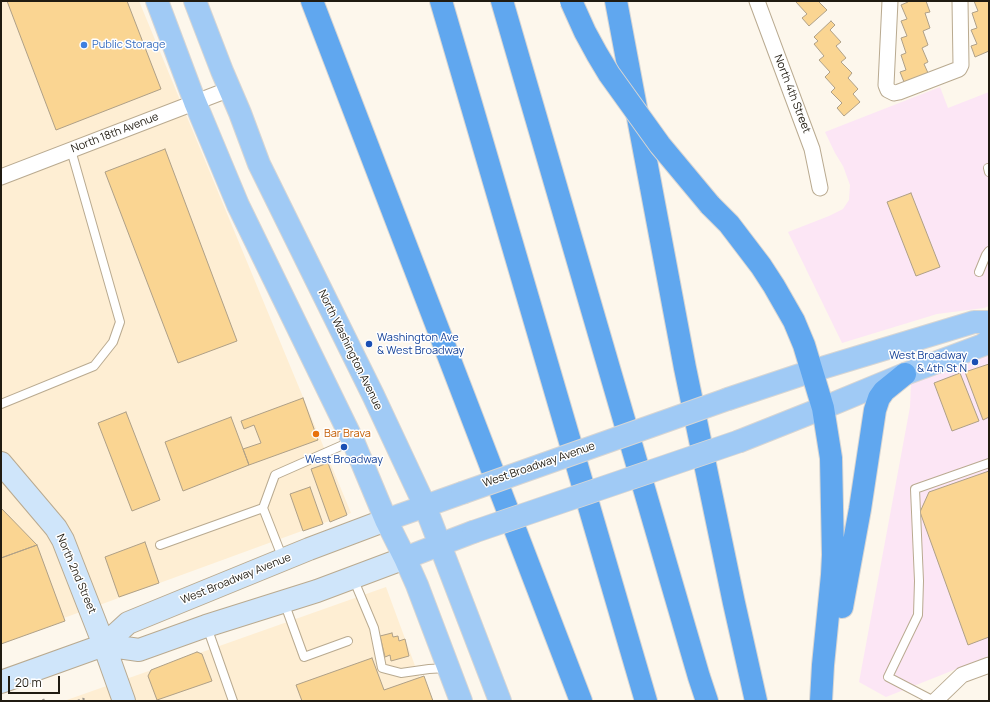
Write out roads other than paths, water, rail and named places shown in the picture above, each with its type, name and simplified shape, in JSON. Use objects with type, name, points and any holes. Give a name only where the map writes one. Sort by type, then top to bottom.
[{"type":"highway","points":[[312,1],[581,701]]},
{"type":"highway","points":[[441,1],[646,701]]},
{"type":"highway","points":[[502,1],[707,701]]},
{"type":"highway","points":[[571,1],[594,48],[609,74],[660,145],[748,248],[774,286],[794,320],[804,345],[823,408],[831,458],[833,555],[821,701]]},
{"type":"highway","points":[[616,1],[685,368],[756,701]]},
{"type":"highway","points":[[831,701],[845,586],[860,510],[875,410],[879,398],[884,391],[905,374]]},
{"type":"main road","name":"North Washington Avenue","points":[[157,1],[238,205],[353,440],[395,517],[423,551],[500,701]]},
{"type":"main road","name":"North Washington Avenue","points":[[195,1],[259,164],[426,506],[423,551],[417,585],[461,701]]},
{"type":"main road","name":"West Broadway Avenue","points":[[1,682],[104,646],[128,623],[283,559],[395,517],[728,398],[974,322],[989,322]]},
{"type":"main road","name":"West Broadway Avenue","points":[[104,646],[139,650],[206,626],[317,591],[473,532],[740,441],[983,344],[989,340]]},
{"type":"main road","name":"North 2nd Street","points":[[1,462],[56,528],[63,540],[124,701]]},
{"type":"street","name":"North 4th Street","points":[[757,1],[812,149],[820,188]]},
{"type":"street","points":[[890,1],[886,85],[888,90],[894,93],[959,69],[961,65],[960,1]]},
{"type":"street","name":"North 18th Avenue","points":[[1,177],[230,89]]},
{"type":"street","points":[[935,701],[962,675],[989,665]]},
{"type":"lane","points":[[1,404],[94,366],[113,342],[120,322],[72,150]]},
{"type":"lane","points":[[979,272],[989,251]]},
{"type":"lane","points":[[283,559],[262,508],[275,475],[353,440]]},
{"type":"lane","points":[[935,701],[888,677],[918,615],[919,581],[915,489],[989,463]]},
{"type":"lane","points":[[160,545],[262,508]]},
{"type":"lane","points":[[353,577],[374,628],[382,668],[401,673],[448,668]]},
{"type":"lane","points":[[284,601],[304,656],[348,641]]},
{"type":"lane","points":[[206,626],[233,701]]},
{"type":"place","name":"Public Storage","points":[[84,45]]},
{"type":"place","name":"Washington Ave & West Broadway","points":[[369,344]]},
{"type":"place","name":"West Broadway & 4th St N","points":[[975,362]]},
{"type":"place","name":"Bar Brava","points":[[316,434]]},
{"type":"place","name":"West Broadway","points":[[344,447]]}]
